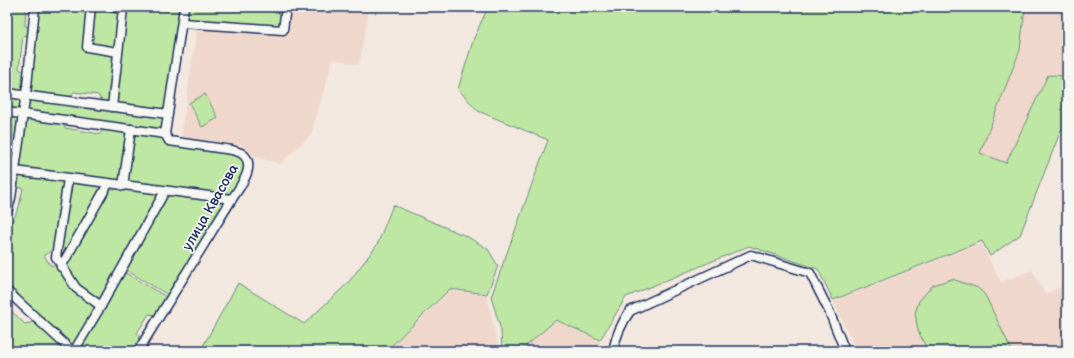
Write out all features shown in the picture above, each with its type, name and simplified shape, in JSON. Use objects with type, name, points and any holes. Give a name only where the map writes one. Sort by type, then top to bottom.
[{"type":"street","points":[[7,212],[11,198],[26,96],[35,7]]},
{"type":"street","points":[[92,7],[87,47],[118,52]]},
{"type":"street","points":[[110,7],[123,9],[112,107]]},
{"type":"street","points":[[7,112],[165,134],[184,7]]},
{"type":"street","points":[[182,23],[283,30],[286,7]]},
{"type":"street","points":[[7,93],[168,114]]},
{"type":"street","points":[[123,186],[131,129]]},
{"type":"street","name":"улица Квасова","points":[[138,351],[247,175],[249,165],[246,158],[241,153],[232,150],[169,141],[165,134]]},
{"type":"street","points":[[15,172],[232,199]]},
{"type":"street","points":[[68,179],[56,257],[61,267],[76,288],[101,306]]},
{"type":"street","points":[[61,267],[108,184]]},
{"type":"street","points":[[7,291],[73,351],[101,306],[165,191]]},
{"type":"street","points":[[614,351],[616,337],[622,323],[630,311],[752,255],[810,273],[829,311],[845,351]]},
{"type":"shaded area","points":[[309,7],[370,7],[359,65],[333,59],[311,135],[280,164],[257,157],[241,145],[181,137],[197,27],[286,35],[291,10],[308,12]]},
{"type":"shaded area","points":[[1025,7],[1067,7],[1067,76],[1048,75],[1006,164],[980,153],[1020,50]]},
{"type":"shaded area","points":[[981,243],[1001,282],[1032,270],[1045,294],[1067,284],[1067,351],[857,351],[833,301]]},
{"type":"shaded area","points":[[451,290],[487,295],[499,351],[387,351]]},
{"type":"shaded area","points":[[556,321],[600,341],[599,351],[521,351]]},
{"type":"green space","points":[[7,7],[26,7],[25,26],[32,28],[31,34],[23,36],[19,69],[28,74],[25,94],[9,92],[7,89]]},
{"type":"green space","points":[[36,7],[90,7],[86,49],[117,53],[111,105],[104,105],[98,95],[74,92],[68,100],[28,94]]},
{"type":"green space","points":[[117,7],[181,7],[166,113],[113,106],[125,8]]},
{"type":"green space","points":[[185,7],[284,7],[282,27],[184,21]]},
{"type":"green space","points":[[488,7],[1025,7],[1020,50],[980,153],[1006,163],[1048,75],[1067,76],[1067,128],[1061,130],[1020,235],[990,256],[982,241],[833,300],[818,269],[749,246],[626,297],[600,340],[556,320],[520,351],[502,351],[501,330],[491,297],[548,140],[478,111],[458,89],[474,38]]},
{"type":"green space","points":[[97,9],[119,12],[116,46],[113,47],[93,43],[90,40],[94,11]]},
{"type":"green space","points":[[7,94],[24,97],[22,113],[7,111]]},
{"type":"green space","points":[[205,94],[218,118],[202,127],[189,103]]},
{"type":"green space","points":[[27,97],[166,115],[164,132],[25,113]]},
{"type":"green space","points":[[9,115],[21,117],[15,164],[7,163],[7,151],[10,134],[7,134],[7,121]]},
{"type":"green space","points":[[25,117],[63,122],[65,128],[100,134],[105,128],[128,131],[121,183],[18,170]]},
{"type":"green space","points":[[133,131],[164,135],[168,143],[231,152],[245,159],[244,175],[230,197],[125,184]]},
{"type":"green space","points":[[17,173],[66,180],[55,249],[44,255],[50,265],[59,266],[99,306],[73,350],[7,289],[7,222],[12,222],[19,207],[23,188],[15,187]]},
{"type":"green space","points":[[70,181],[104,185],[65,254],[60,253]]},
{"type":"green space","points":[[110,186],[162,193],[100,303],[77,287],[64,266]]},
{"type":"green space","points":[[166,193],[228,201],[170,296],[124,269]]},
{"type":"green space","points":[[393,205],[468,237],[488,249],[498,266],[487,294],[450,289],[386,351],[206,351],[203,346],[238,283],[304,324],[348,283],[377,245]]},
{"type":"green space","points":[[122,271],[168,298],[157,315],[149,314],[137,333],[142,340],[135,351],[76,351]]},
{"type":"green space","points":[[952,279],[978,288],[985,295],[1012,351],[928,351],[918,331],[915,313],[919,301],[933,285]]},
{"type":"green space","points":[[7,307],[25,324],[38,321],[69,351],[7,351]]}]
